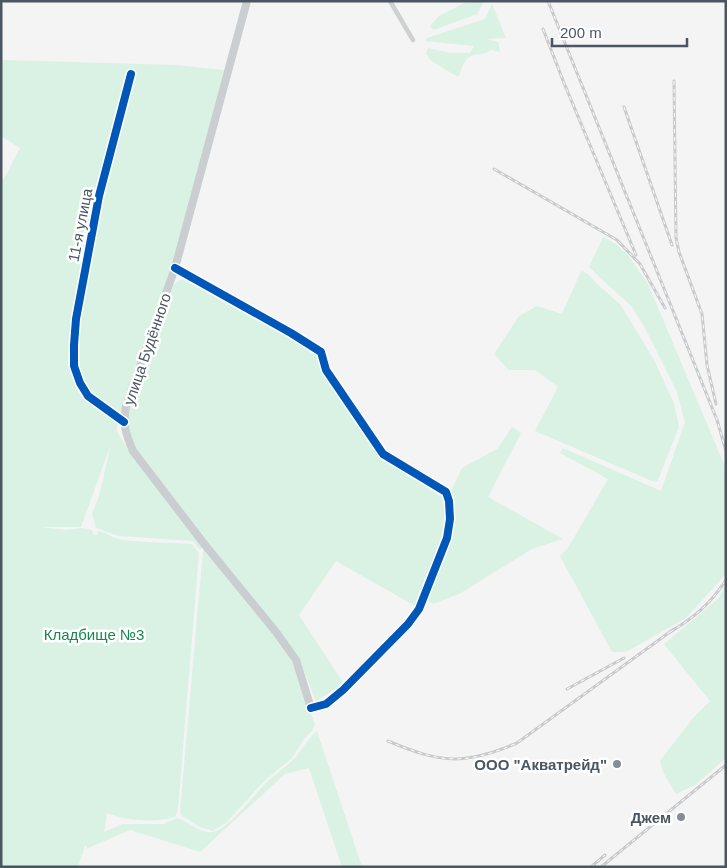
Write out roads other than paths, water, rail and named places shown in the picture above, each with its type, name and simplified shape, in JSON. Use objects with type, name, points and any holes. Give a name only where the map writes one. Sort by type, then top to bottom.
[{"type":"main road","name":"улица Будённого","points":[[246,1],[175,268],[126,406],[124,422],[127,437],[134,451],[296,660],[311,708]]},
{"type":"street","points":[[390,1],[413,40]]},
{"type":"street","name":"11-я улица","points":[[124,422],[88,396],[80,383],[74,366],[76,319],[99,196],[130,74]]},
{"type":"street","points":[[175,268],[291,333],[321,352],[326,370],[383,454],[446,492],[449,501],[450,519],[446,538],[437,566],[419,609],[408,624],[343,690],[326,704],[311,708]]},
{"type":"railway","points":[[548,1],[717,420],[726,451]]},
{"type":"railway","points":[[543,29],[636,255]]},
{"type":"railway","points":[[674,81],[676,238],[679,252],[702,314],[707,365],[716,404]]},
{"type":"railway","points":[[624,107],[672,245]]},
{"type":"railway","points":[[494,169],[617,240],[640,264],[665,308]]},
{"type":"railway","points":[[670,632],[701,609],[726,580]]},
{"type":"railway","points":[[388,741],[423,754],[452,759],[482,755],[517,743],[674,629]]},
{"type":"railway","points":[[567,689],[624,658]]},
{"type":"railway","points":[[601,867],[726,765]]},
{"type":"railway","points":[[591,867],[605,855]]},
{"type":"place","name":"ООО \"Акватрейд\"","points":[[617,764]]},
{"type":"place","name":"Джем","points":[[681,817]]},
{"type":"park label","name":"Кладбище №3","points":[[94,634]]}]
